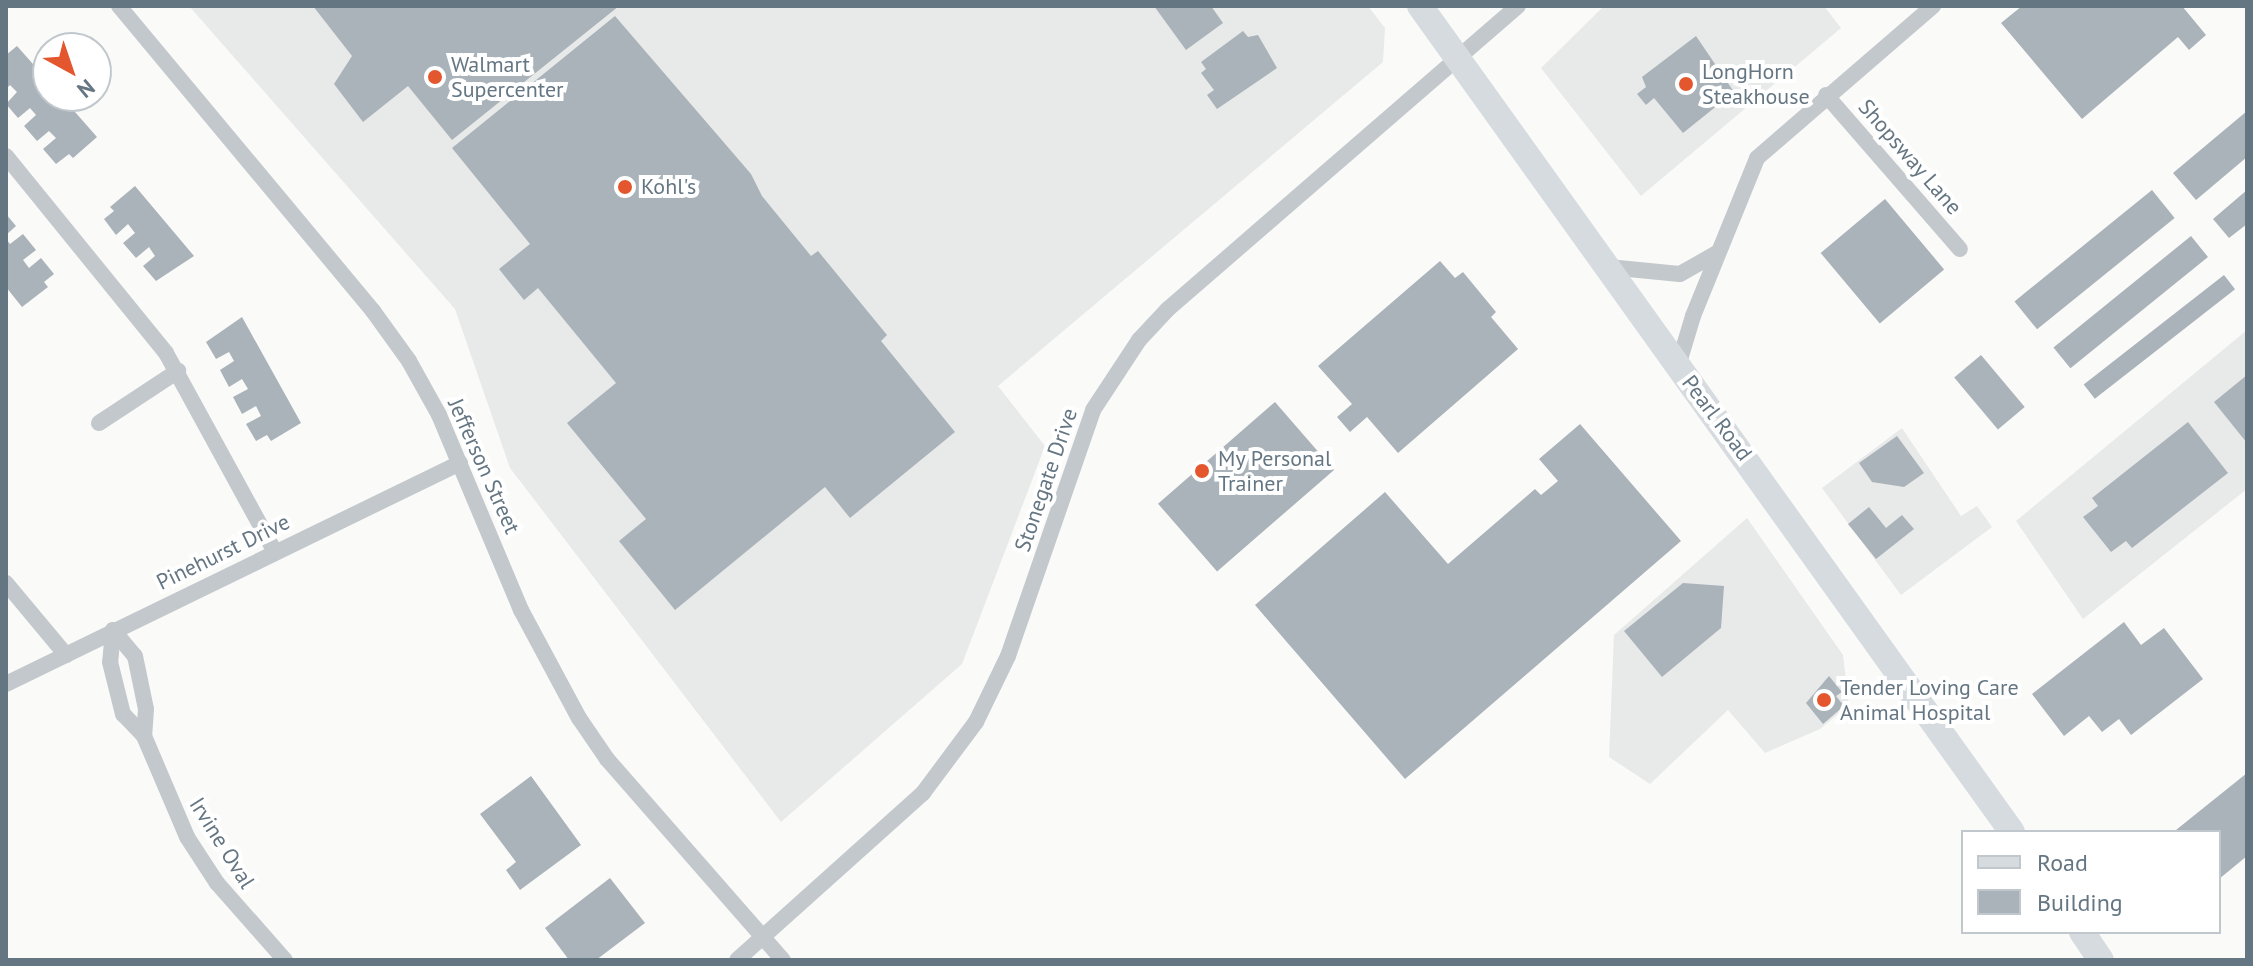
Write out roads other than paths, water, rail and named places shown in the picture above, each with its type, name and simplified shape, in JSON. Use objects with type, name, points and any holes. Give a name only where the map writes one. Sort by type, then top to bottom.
[{"type":"main road","name":"Pearl Road","points":[[1420,6],[2011,830]]},
{"type":"main road","points":[[2083,934],[2101,960]]},
{"type":"street","name":"Jefferson Street","points":[[119,6],[373,311],[409,361],[460,463],[521,610],[579,718],[607,759],[783,960]]},
{"type":"street","name":"Stonegate Drive","points":[[737,960],[923,793],[976,722],[1008,656],[1093,410],[1139,340],[1168,309],[1518,6]]},
{"type":"street","points":[[1678,366],[1717,253],[1757,158],[1826,95],[1933,6]]},
{"type":"street","name":"Shopsway Lane","points":[[1826,95],[1960,249]]},
{"type":"street","points":[[6,156],[178,371],[275,552]]},
{"type":"street","points":[[1608,267],[1680,274],[1717,253]]},
{"type":"street","points":[[99,423],[178,371]]},
{"type":"street","name":"Pinehurst Drive","points":[[6,684],[460,463]]},
{"type":"street","points":[[6,583],[66,655]]},
{"type":"street","name":"Irvine Oval","points":[[113,630],[135,656],[146,709],[144,736]]},
{"type":"street","name":"Irvine Oval","points":[[113,630],[110,662],[123,714],[144,736],[187,837],[217,883],[285,960]]},
{"type":"place","name":"Walmart Supercenter","points":[[435,77]]},
{"type":"place","name":"LongHorn Steakhouse","points":[[1686,84]]},
{"type":"place","name":"Kohl's","points":[[625,187]]},
{"type":"place","name":"My Personal Trainer","points":[[1202,471]]},
{"type":"place","name":"Tender Loving Care Animal Hospital","points":[[1824,700]]}]
